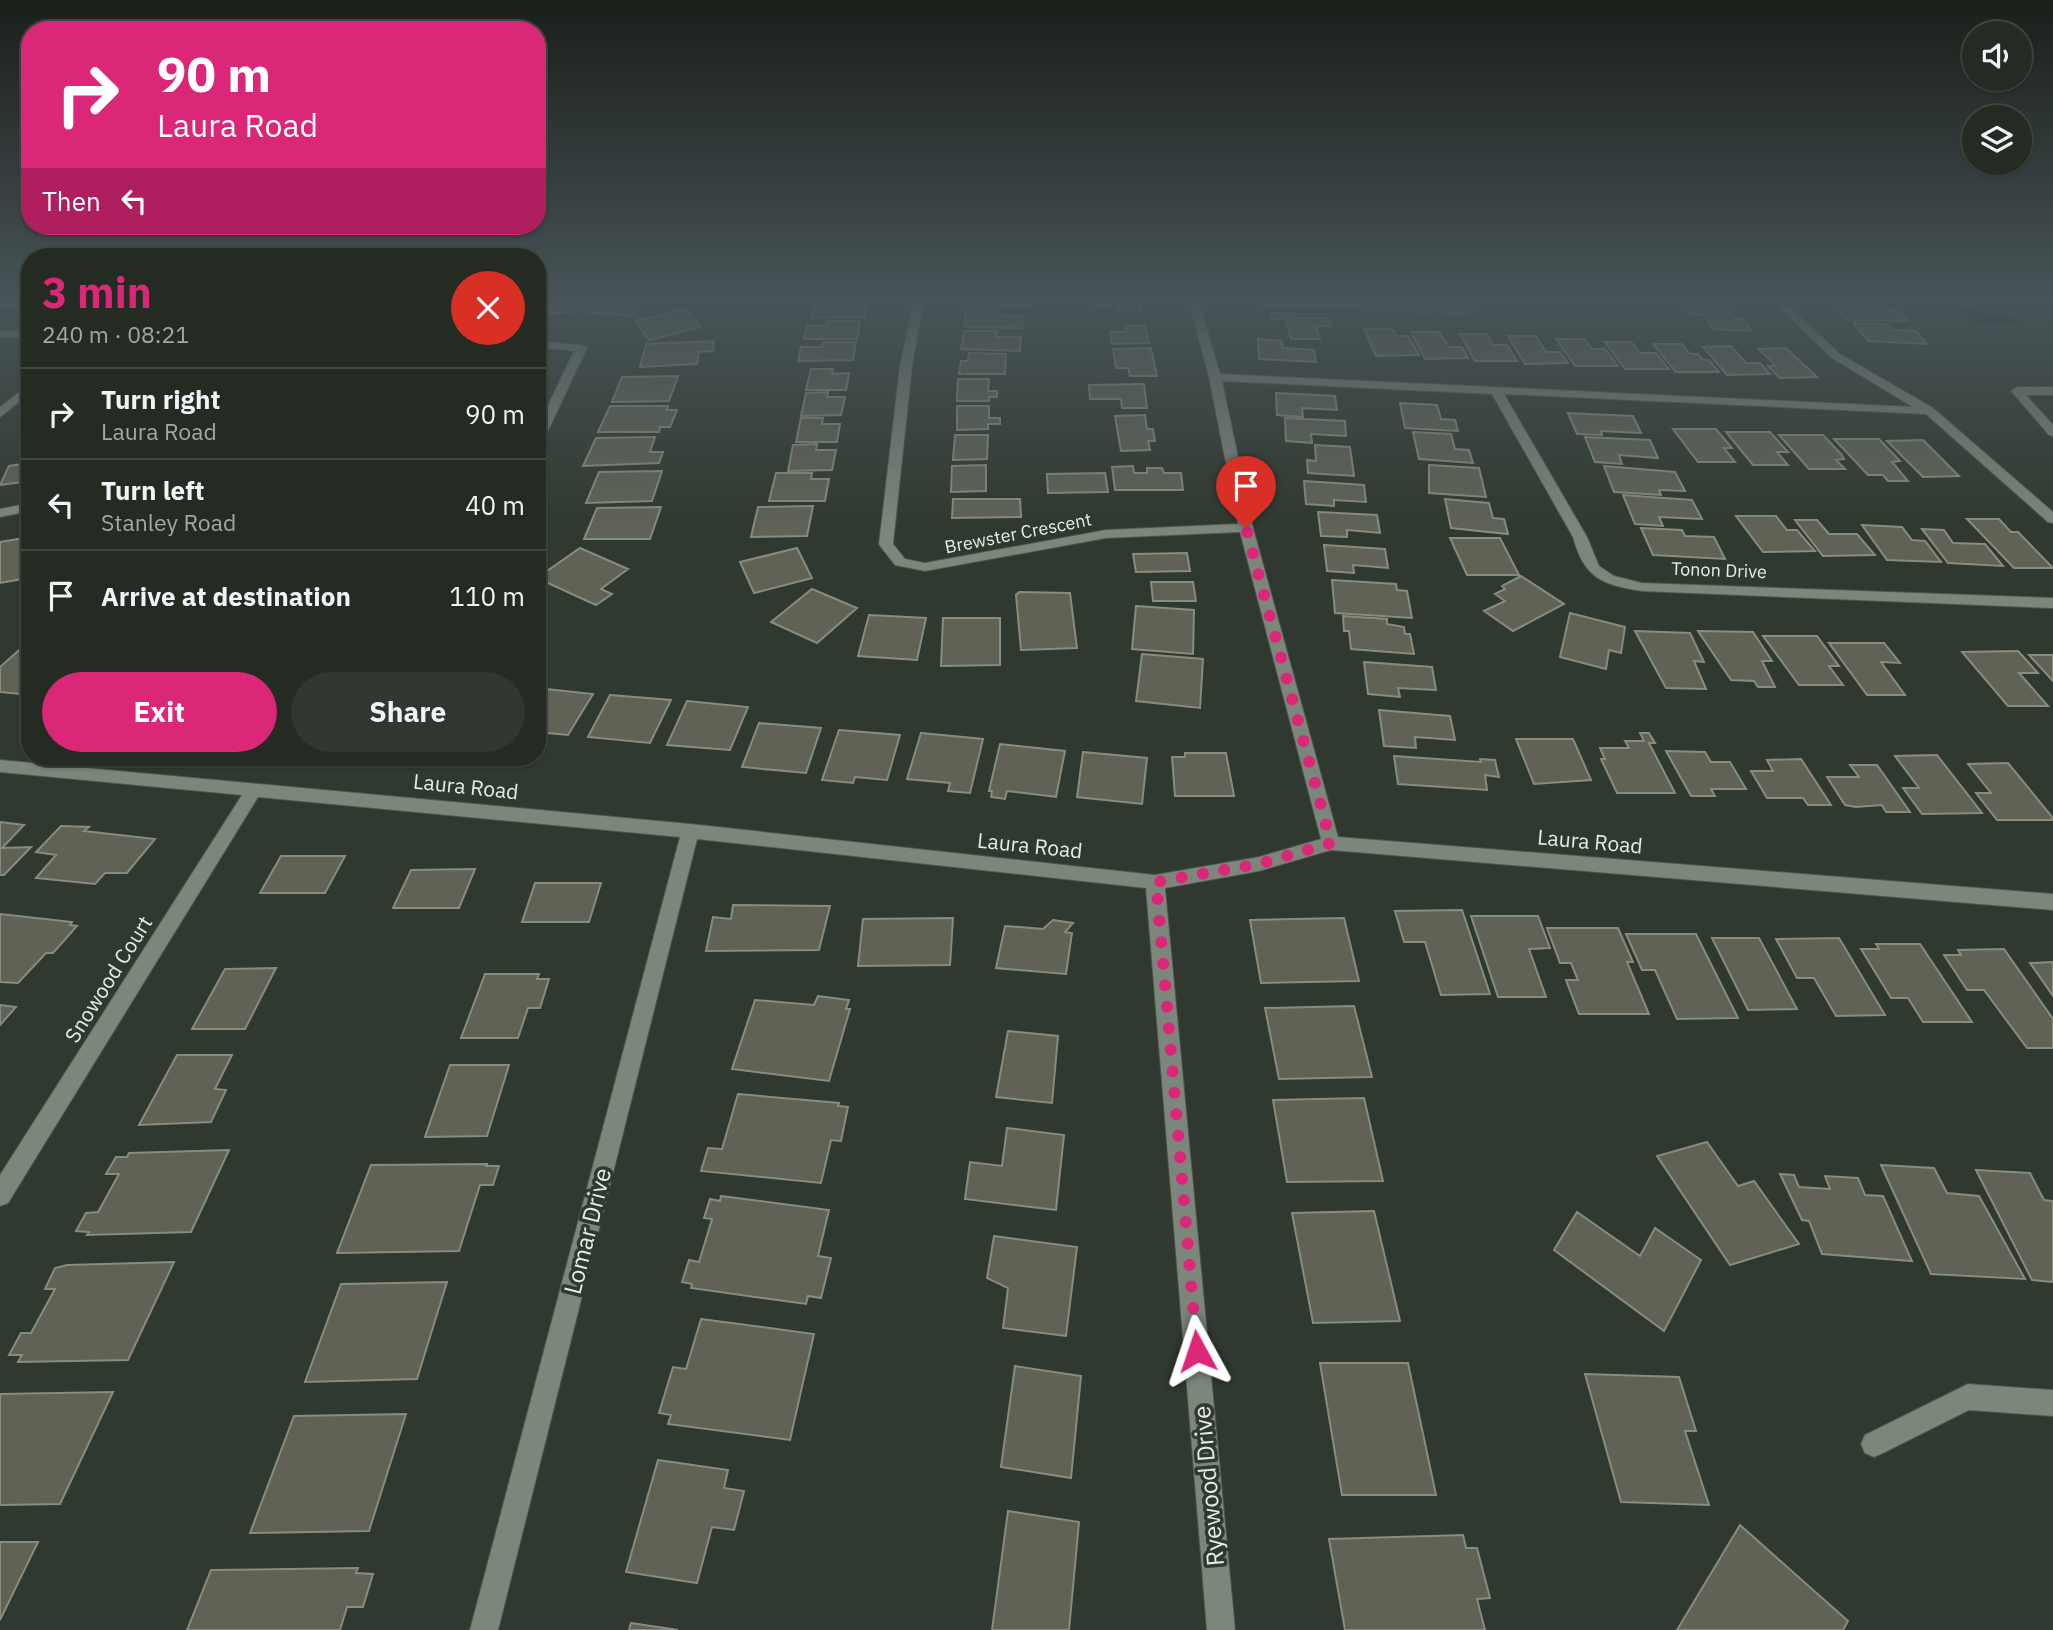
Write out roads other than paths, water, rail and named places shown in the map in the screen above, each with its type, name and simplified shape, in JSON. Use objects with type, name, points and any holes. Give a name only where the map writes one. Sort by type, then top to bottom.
[{"type":"street","points":[[546,422],[569,374]]},
{"type":"street","name":"Brewster Crescent","points":[[905,374],[886,544],[900,562],[925,568],[956,564],[1134,530],[1246,528]]},
{"type":"street","points":[[1214,374],[1246,528],[1331,843]]},
{"type":"street","points":[[1867,374],[1929,411],[2053,519]]},
{"type":"street","points":[[1215,377],[1929,411]]},
{"type":"street","name":"Tonon Drive","points":[[1496,391],[1580,537],[1584,555],[1597,575],[1617,583],[1642,587],[2053,603]]},
{"type":"street","points":[[2053,391],[2017,391],[2053,432]]},
{"type":"street","points":[[0,413],[21,395]]},
{"type":"street","points":[[0,513],[21,510]]},
{"type":"street","name":"Laura Road","points":[[0,766],[690,831],[1156,882],[1259,864],[1331,843],[2053,902]]},
{"type":"street","name":"Snowood Court","points":[[0,1195],[255,788]]},
{"type":"street","name":"Lomar Drive","points":[[484,1630],[690,831]]},
{"type":"street","name":"Ryewood Drive","points":[[1156,882],[1221,1630]]},
{"type":"street","points":[[1874,1444],[1968,1397],[2053,1403]]}]
